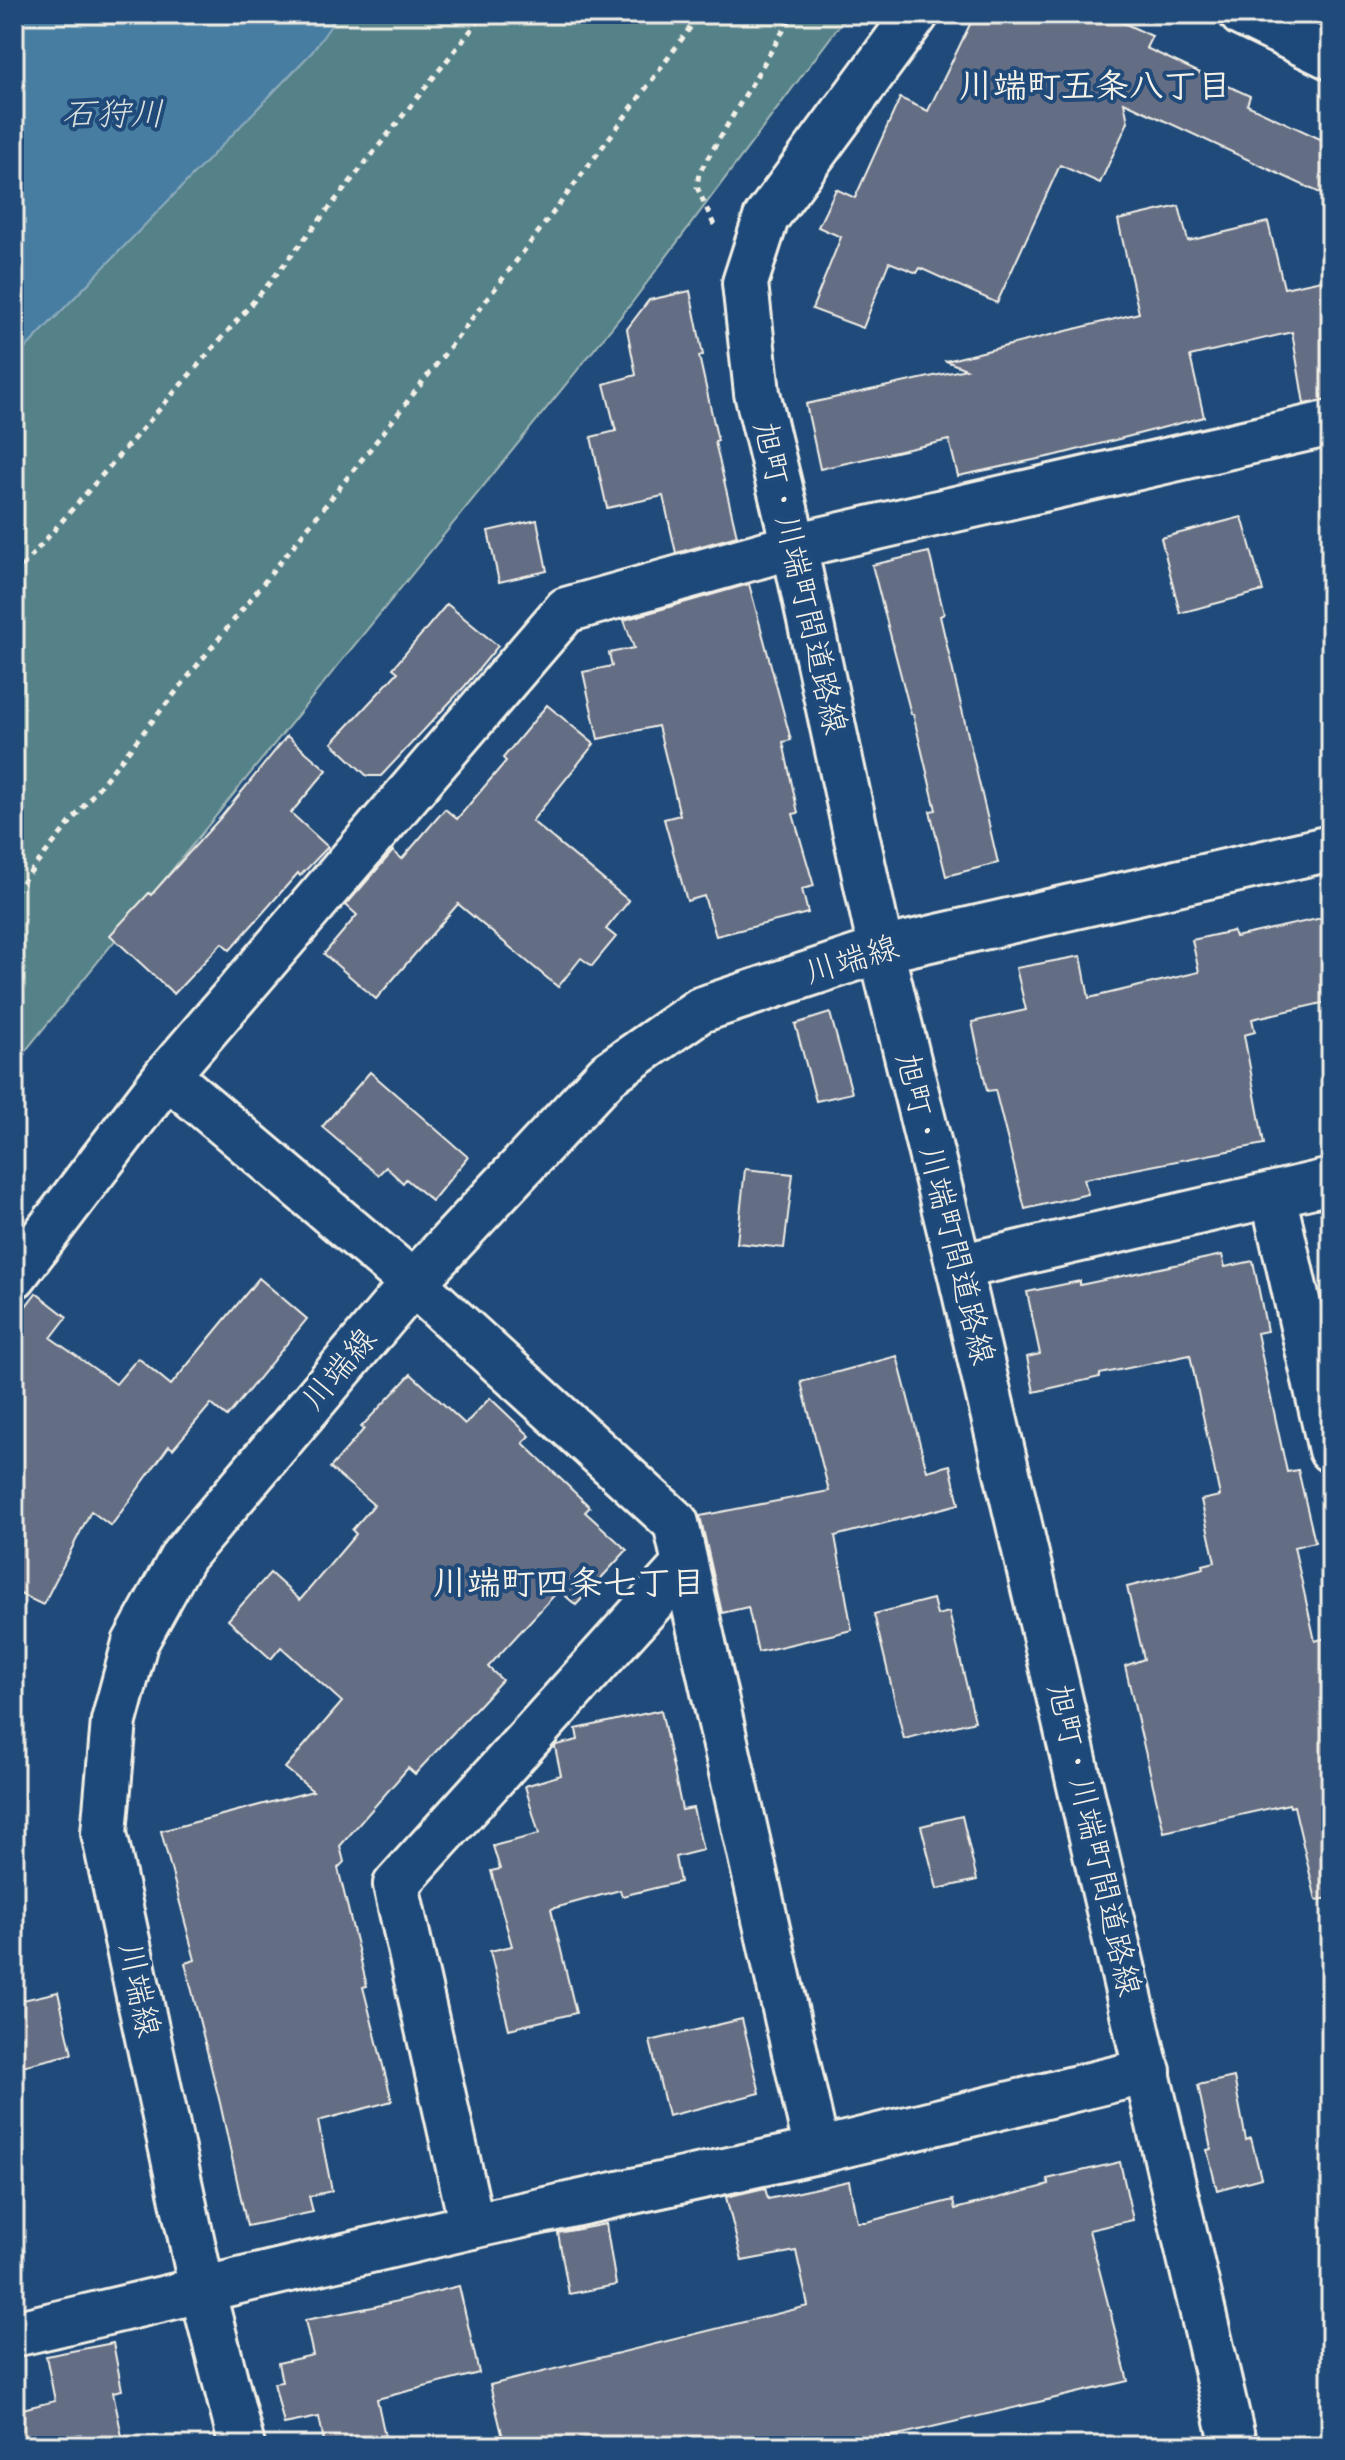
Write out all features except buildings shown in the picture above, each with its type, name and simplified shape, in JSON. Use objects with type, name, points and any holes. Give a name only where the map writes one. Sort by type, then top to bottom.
[{"type":"street","name":"旭町・川端町間道路線","points":[[916,14],[766,218],[745,283],[757,393],[794,546],[881,950],[959,1267],[1234,2446]]},
{"type":"street","points":[[1242,14],[1331,57]]},
{"type":"street","points":[[14,1276],[167,1075],[566,610],[794,546],[1331,423]]},
{"type":"street","name":"川端線","points":[[242,2446],[202,2289],[104,1833],[114,1721],[135,1643],[183,1556],[413,1283],[608,1074],[700,1010],[881,950],[1331,848]]},
{"type":"street","points":[[167,1075],[413,1283],[676,1523],[817,2151]]},
{"type":"street","points":[[959,1267],[1331,1181]]},
{"type":"street","points":[[1273,1195],[1331,1450]]},
{"type":"street","points":[[472,2226],[396,1885],[685,1565]]},
{"type":"street","points":[[14,2334],[472,2226],[817,2151],[1148,2071]]},
{"type":"path","points":[[14,576],[267,286],[484,14]]},
{"type":"path","points":[[14,892],[331,502],[700,14]]},
{"type":"path","points":[[745,283],[700,199],[697,187],[699,173],[793,14]]},
{"type":"green space","points":[[338,14],[848,14],[631,304],[14,1065],[14,360],[312,52]]},
{"type":"water","name":"石狩川","points":[[14,14],[339,14],[312,52],[14,360]]},
{"type":"district","name":"川端町五条八丁目","points":[[1095,87]]},
{"type":"district","name":"川端町四条七丁目","points":[[569,1584]]}]
